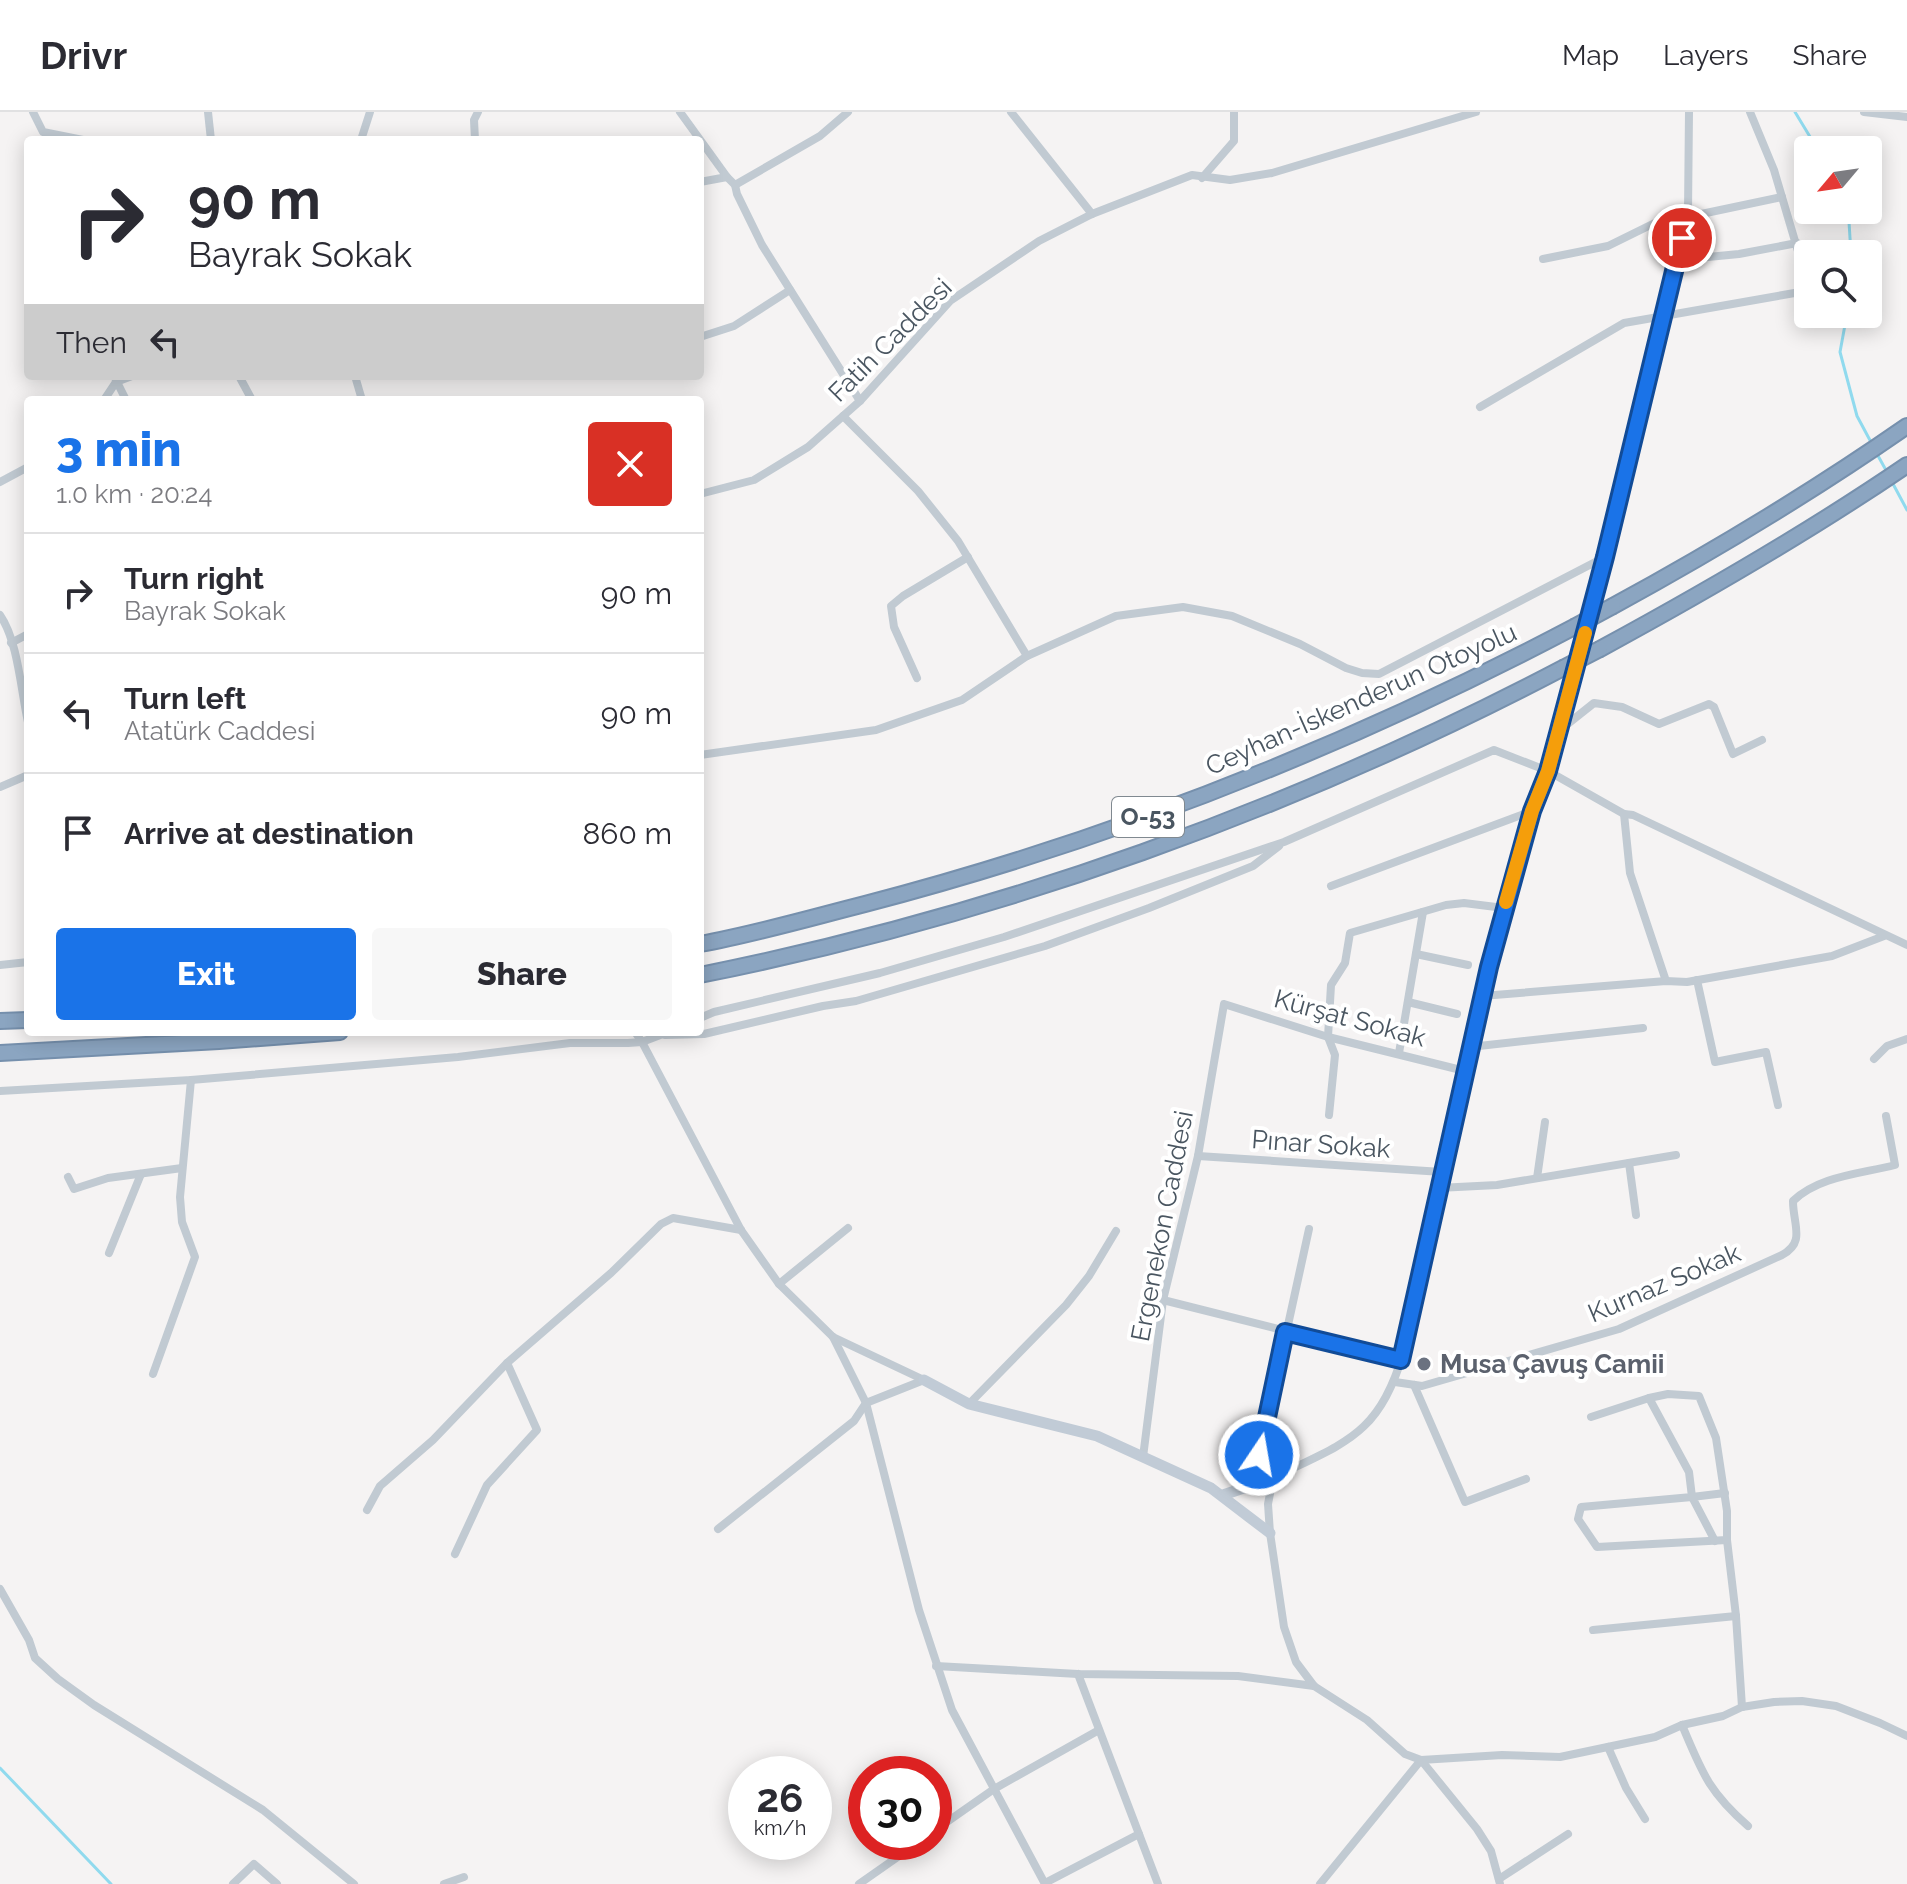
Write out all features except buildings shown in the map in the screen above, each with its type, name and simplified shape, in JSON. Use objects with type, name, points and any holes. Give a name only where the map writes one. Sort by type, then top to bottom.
[{"type":"highway","name":"Ceyhan-İskenderun Otoyolu","points":[[704,943],[928,887],[1036,856],[1276,767],[1496,668],[1613,606],[1683,568],[1825,482],[1907,426]]},
{"type":"highway","name":"O-53","points":[[704,974],[937,918],[1046,886],[1288,796],[1510,696],[1600,649],[1699,595],[1907,465]]},
{"type":"highway","points":[[0,1021],[24,1020]]},
{"type":"highway","points":[[0,1053],[286,1036]]},
{"type":"street","points":[[33,112],[43,132],[63,136]]},
{"type":"street","points":[[208,112],[211,136]]},
{"type":"street","points":[[362,136],[370,112]]},
{"type":"street","points":[[475,136],[474,120],[478,112]]},
{"type":"street","points":[[680,112],[697,136]]},
{"type":"street","points":[[735,185],[820,136],[848,112]]},
{"type":"street","points":[[1011,112],[1092,214]]},
{"type":"street","points":[[1202,178],[1234,141],[1234,112]]},
{"type":"street","name":"Fatih Caddesi","points":[[704,493],[754,480],[808,447],[860,401],[950,301],[1039,241],[1092,214],[1192,175],[1230,180],[1285,170],[1476,112]]},
{"type":"street","points":[[1223,1495],[1273,1478],[1351,1439],[1376,1414],[1395,1382],[1504,908],[1559,730],[1605,557],[1677,260],[1687,214],[1689,112]]},
{"type":"street","points":[[1750,112],[1796,240]]},
{"type":"street","points":[[1864,112],[1907,117]]},
{"type":"street","points":[[704,145],[735,185],[762,245],[860,401]]},
{"type":"street","points":[[704,181],[727,177]]},
{"type":"street","points":[[1543,259],[1608,246],[1677,212],[1687,214],[1782,197]]},
{"type":"street","points":[[1677,260],[1739,254],[1794,244]]},
{"type":"street","points":[[704,336],[734,326],[790,290]]},
{"type":"street","points":[[1480,407],[1624,323],[1794,293]]},
{"type":"street","points":[[843,416],[918,491],[958,541],[1027,656]]},
{"type":"street","points":[[0,482],[24,469]]},
{"type":"street","points":[[917,678],[894,627],[891,606],[968,557]]},
{"type":"street","points":[[704,754],[876,730],[962,700],[1027,656],[1116,616],[1183,607],[1232,616],[1300,644],[1346,668],[1379,674],[1605,557]]},
{"type":"street","points":[[0,615],[11,643],[24,703]]},
{"type":"street","points":[[11,643],[24,636]]},
{"type":"street","points":[[1559,730],[1594,703],[1622,707],[1659,724],[1709,704],[1714,707],[1733,754],[1762,740]]},
{"type":"street","points":[[704,1016],[880,973],[1004,937],[1284,842],[1494,750],[1548,771],[1624,814],[1633,815],[1907,945]]},
{"type":"street","points":[[0,787],[24,777]]},
{"type":"street","points":[[1331,886],[1532,811]]},
{"type":"street","points":[[1624,814],[1630,873],[1666,981]]},
{"type":"street","points":[[704,1034],[856,1001],[1045,946],[1253,866],[1284,842]]},
{"type":"street","points":[[1329,1115],[1335,1055],[1328,1037],[1331,985],[1345,963],[1350,933],[1464,903],[1504,908]]},
{"type":"street","points":[[1399,1053],[1423,912]]},
{"type":"street","points":[[1482,996],[1697,980],[1832,956],[1884,936]]},
{"type":"street","points":[[1416,954],[1468,965]]},
{"type":"street","points":[[0,965],[24,962]]},
{"type":"street","points":[[1697,980],[1715,1062],[1766,1052],[1778,1105]]},
{"type":"street","points":[[1408,1002],[1457,1014]]},
{"type":"street","name":"Kürşat Sokak","points":[[1224,1004],[1328,1037],[1465,1071]]},
{"type":"street","name":"Ergenekon Caddesi","points":[[1143,1457],[1163,1300],[1198,1156],[1224,1004]]},
{"type":"street","points":[[1470,1047],[1643,1028]]},
{"type":"street","points":[[638,1036],[741,1230],[779,1284],[833,1337],[866,1403],[919,1610],[952,1710],[1045,1884],[1139,1834]]},
{"type":"street","points":[[0,1091],[191,1080],[458,1057],[570,1043],[642,1042],[657,1036]]},
{"type":"street","points":[[1874,1059],[1887,1046],[1907,1039]]},
{"type":"street","points":[[153,1374],[195,1257],[182,1222],[180,1197],[191,1080]]},
{"type":"street","name":"Kurnaz Sokak","points":[[1395,1382],[1422,1386],[1619,1329],[1782,1255],[1793,1249],[1798,1241],[1793,1201],[1805,1190],[1823,1182],[1895,1165],[1886,1116]]},
{"type":"street","points":[[1537,1178],[1545,1122]]},
{"type":"street","points":[[1438,1188],[1497,1185],[1676,1155]]},
{"type":"street","name":"Pınar Sokak","points":[[1198,1156],[1442,1172]]},
{"type":"street","points":[[1629,1163],[1636,1215]]},
{"type":"street","points":[[68,1177],[74,1189],[108,1178],[182,1168]]},
{"type":"street","points":[[109,1253],[141,1174]]},
{"type":"street","points":[[367,1510],[380,1486],[433,1440],[507,1363],[611,1273],[661,1224],[673,1218],[741,1230]]},
{"type":"street","points":[[779,1284],[848,1228]]},
{"type":"street","points":[[1253,1485],[1309,1229]]},
{"type":"street","points":[[969,1404],[1066,1305],[1089,1276],[1116,1231]]},
{"type":"street","points":[[1163,1300],[1401,1360]]},
{"type":"street","points":[[833,1337],[969,1404],[1097,1436],[1223,1495],[1270,1533]]},
{"type":"street","points":[[455,1554],[487,1485],[537,1430],[507,1363]]},
{"type":"street","points":[[718,1529],[854,1421],[866,1403],[924,1380]]},
{"type":"street","points":[[1414,1385],[1465,1502],[1526,1479]]},
{"type":"street","points":[[1591,1417],[1668,1394],[1699,1396],[1716,1438],[1725,1493],[1742,1707]]},
{"type":"street","points":[[1649,1398],[1689,1472],[1692,1497],[1715,1541]]},
{"type":"street","points":[[1273,1478],[1268,1504],[1270,1533],[1284,1627],[1296,1662],[1314,1686],[1367,1720],[1405,1754],[1421,1760],[1502,1755],[1560,1757],[1655,1737],[1682,1725],[1723,1716],[1742,1707],[1774,1702],[1802,1701],[1836,1706],[1907,1736]]},
{"type":"street","points":[[1725,1493],[1581,1507],[1578,1519],[1597,1547],[1727,1540]]},
{"type":"street","points":[[0,1589],[29,1640],[35,1658],[58,1679],[94,1705],[263,1810],[354,1884]]},
{"type":"street","points":[[1593,1630],[1736,1616]]},
{"type":"street","points":[[936,1666],[1078,1674],[1238,1676],[1314,1686]]},
{"type":"street","points":[[1078,1674],[1158,1884]]},
{"type":"street","points":[[1682,1725],[1705,1779],[1723,1804],[1748,1826]]},
{"type":"street","points":[[952,1818],[994,1789],[1099,1730]]},
{"type":"street","points":[[1608,1747],[1626,1788],[1645,1819]]},
{"type":"street","points":[[1421,1760],[1477,1829],[1491,1851],[1499,1882],[1568,1834]]},
{"type":"street","points":[[1320,1884],[1421,1760]]},
{"type":"street","points":[[859,1884],[893,1860]]},
{"type":"street","points":[[233,1884],[254,1864],[277,1884]]},
{"type":"street","points":[[444,1884],[464,1877]]},
{"type":"waterway","points":[[1795,112],[1810,136]]},
{"type":"waterway","points":[[1849,224],[1850,240]]},
{"type":"waterway","points":[[1844,328],[1840,352],[1857,416],[1872,444]]},
{"type":"waterway","points":[[1877,454],[1887,472]]},
{"type":"waterway","points":[[1892,482],[1907,510]]},
{"type":"waterway","points":[[0,1768],[111,1884]]},
{"type":"slow traffic","points":[[1506,902],[1532,811],[1548,771],[1585,633]]},
{"type":"place","name":"Musa Çavuş Camii","points":[[1424,1364]]},
{"type":"route","points":[[1259,1455],[1285,1332],[1401,1360],[1489,967],[1532,811],[1548,771],[1605,557],[1682,238]]}]
